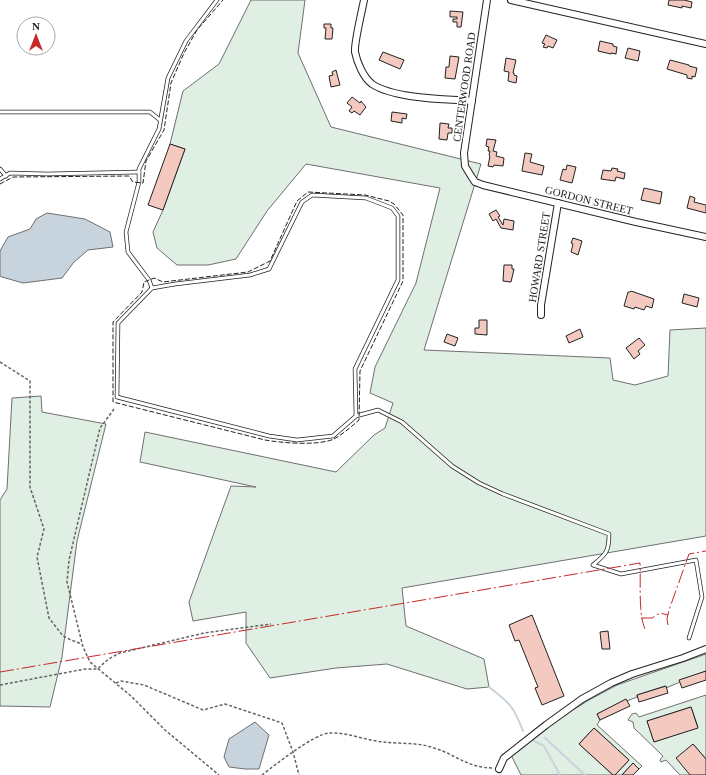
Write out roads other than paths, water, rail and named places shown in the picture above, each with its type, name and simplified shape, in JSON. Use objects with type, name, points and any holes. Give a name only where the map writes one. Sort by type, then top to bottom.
[{"type":"street","points":[[364,0],[355,50],[361,70],[372,83],[391,93],[472,101]]},
{"type":"street","name":"CENTERWOOD ROAD","points":[[470,176],[465,166],[464,153],[487,0]]},
{"type":"street","points":[[511,0],[706,44]]},
{"type":"street","name":"GORDON STREET","points":[[470,176],[475,182],[558,203],[706,237]]},
{"type":"street","name":"HOWARD STREET","points":[[541,315],[541,305],[558,203]]},
{"type":"street","points":[[499,768],[504,758],[582,699],[611,683],[632,674],[706,649]]},
{"type":"lane","points":[[152,288],[149,280],[128,252],[126,232],[139,182],[139,169],[159,129],[168,78],[186,42],[216,0]]},
{"type":"lane","points":[[0,112],[150,112],[160,120]]},
{"type":"lane","points":[[0,169],[6,176]]},
{"type":"lane","points":[[0,179],[10,173],[47,174],[139,172]]},
{"type":"lane","points":[[356,416],[355,369],[398,280],[398,216],[392,208],[366,198],[312,195],[302,202],[269,270],[250,275],[152,288],[118,323],[117,397],[269,436],[297,440],[333,436],[356,416],[378,410],[402,422],[452,466],[479,483],[503,494],[609,534],[609,547],[604,555],[593,565],[622,574],[696,560],[702,597],[689,638]]},
{"type":"waterway","points":[[489,687],[502,697],[514,711],[523,731]]},
{"type":"waterway","points":[[545,738],[585,775]]},
{"type":"waterway","points":[[534,741],[544,746],[560,775]]}]
